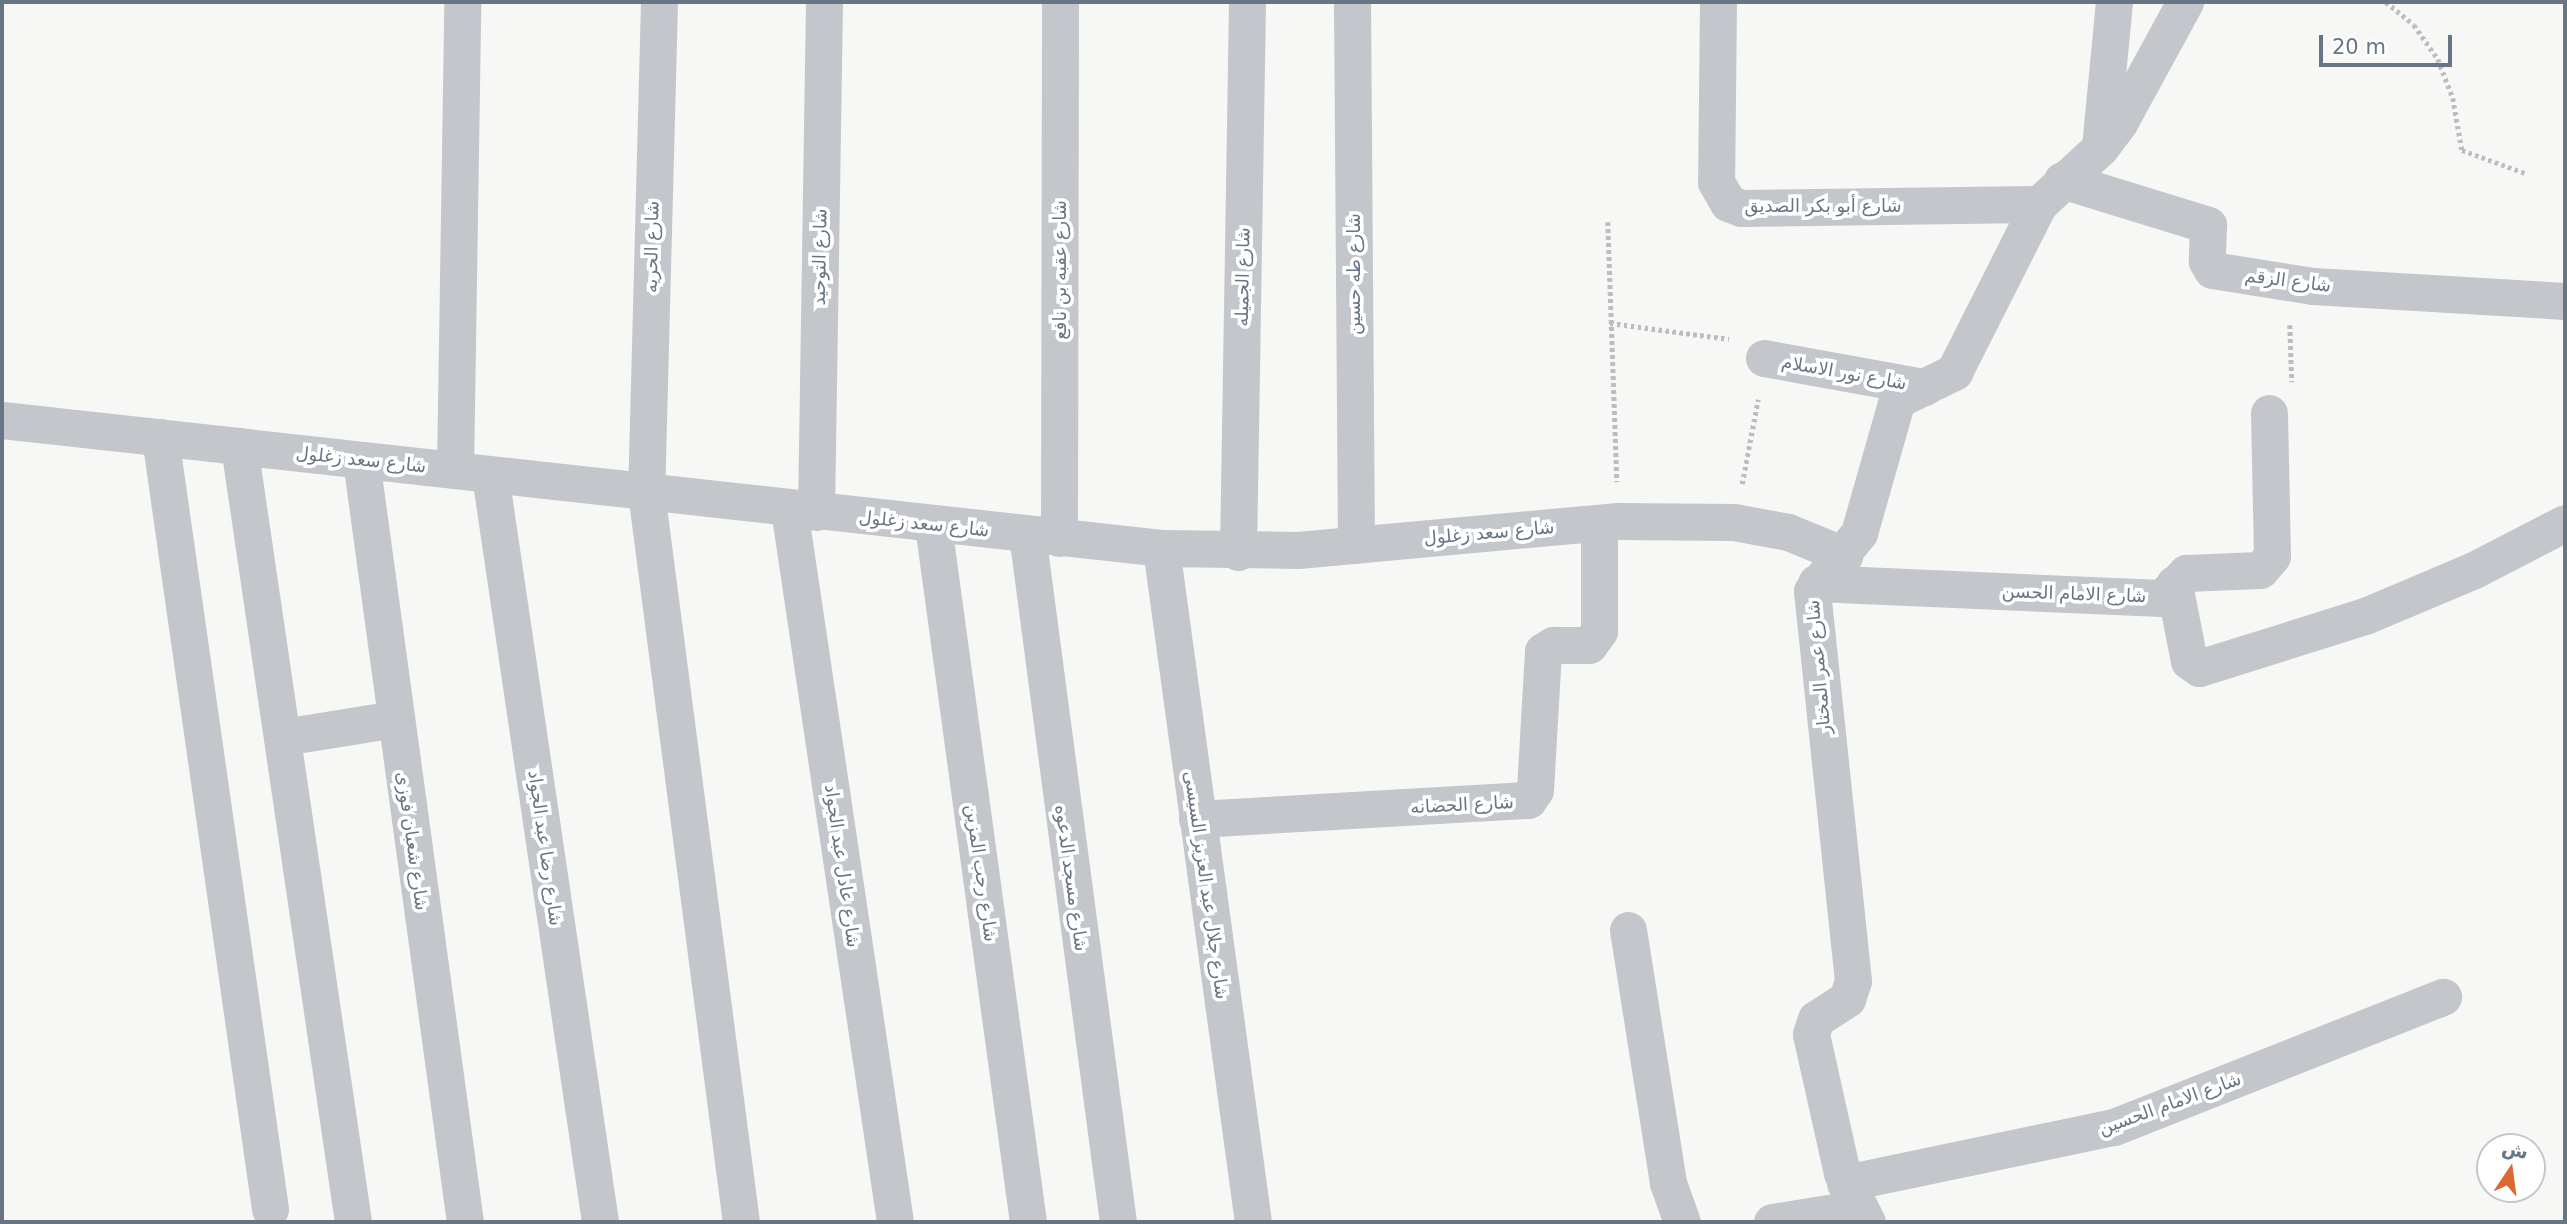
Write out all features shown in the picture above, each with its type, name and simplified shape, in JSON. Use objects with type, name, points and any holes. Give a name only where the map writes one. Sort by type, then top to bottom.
[{"type":"street","points":[[455,470],[462,2]]},
{"type":"street","name":"شارع الحريه","points":[[646,492],[659,2]]},
{"type":"street","name":"شارع التوحيد","points":[[802,510],[824,2]]},
{"type":"street","name":"شارع عقبه بن نافع","points":[[1043,536],[1060,2]]},
{"type":"street","name":"شارع الجميله","points":[[1238,552],[1247,2]]},
{"type":"street","name":"شارع طه حسين","points":[[1352,2],[1356,545]]},
{"type":"street","name":"شارع أبو بكر الصديق","points":[[1718,2],[1716,182],[1728,203],[2051,192]]},
{"type":"street","points":[[2100,148],[2114,2]]},
{"type":"street","name":"شارع عمر المختار","points":[[1857,1204],[1811,1034],[1816,1019],[1847,999],[1853,981],[1811,612],[1815,583],[1844,555],[1864,518],[1892,410],[1902,395],[1947,380],[1960,363],[2051,192],[2100,148],[2135,97],[2185,2]]},
{"type":"street","name":"شارع الزقم","points":[[2051,192],[2203,222],[2212,230],[2207,261],[2212,270],[2284,282],[2565,300]]},
{"type":"street","name":"شارع نور الاسلام","points":[[1764,358],[1924,387]]},
{"type":"street","name":"شارع الامام الحسن","points":[[1815,583],[2162,598],[2186,573],[2260,570],[2270,563],[2269,413]]},
{"type":"street","name":"شارع سعد زغلول","points":[[2,420],[933,525],[1161,548],[1238,552],[1356,545],[1609,522],[1734,522],[1788,532],[1844,555]]},
{"type":"street","points":[[160,437],[270,1209]]},
{"type":"street","points":[[239,446],[353,1222]]},
{"type":"street","name":"شارع شعبان فوزى","points":[[361,460],[465,1222]]},
{"type":"street","name":"شارع رضا عبد الجواد","points":[[490,475],[600,1222]]},
{"type":"street","points":[[646,492],[741,1222]]},
{"type":"street","name":"شارع عادل عبد الجواد","points":[[802,510],[895,1222]]},
{"type":"street","name":"شارع الحضانه","points":[[1197,819],[1528,800],[1535,790],[1543,651],[1553,645],[1589,645],[1599,631],[1609,522]]},
{"type":"street","points":[[2174,584],[2189,661],[2199,668],[2398,604],[2565,523]]},
{"type":"street","name":"شارع رجب المزين","points":[[933,525],[1028,1222]]},
{"type":"street","name":"شارع مسجد الدعوه","points":[[1043,536],[1118,1222]]},
{"type":"street","name":"شارع جلال عبد العزيز السيسى","points":[[1161,548],[1253,1222]]},
{"type":"street","points":[[283,737],[395,719]]},
{"type":"street","points":[[1628,930],[1668,1183],[1682,1222]]},
{"type":"street","name":"شارع الامام الحسين","points":[[1772,1222],[1857,1204],[2114,1127],[2443,998]]},
{"type":"path","points":[[2386,2],[2414,25],[2438,59],[2453,98],[2462,150],[2525,173]]},
{"type":"path","points":[[1608,222],[1609,522]]},
{"type":"path","points":[[2269,413],[2268,389],[2292,382],[2295,371],[2284,282]]},
{"type":"path","points":[[1610,323],[1751,342],[1764,358],[1734,522]]}]
